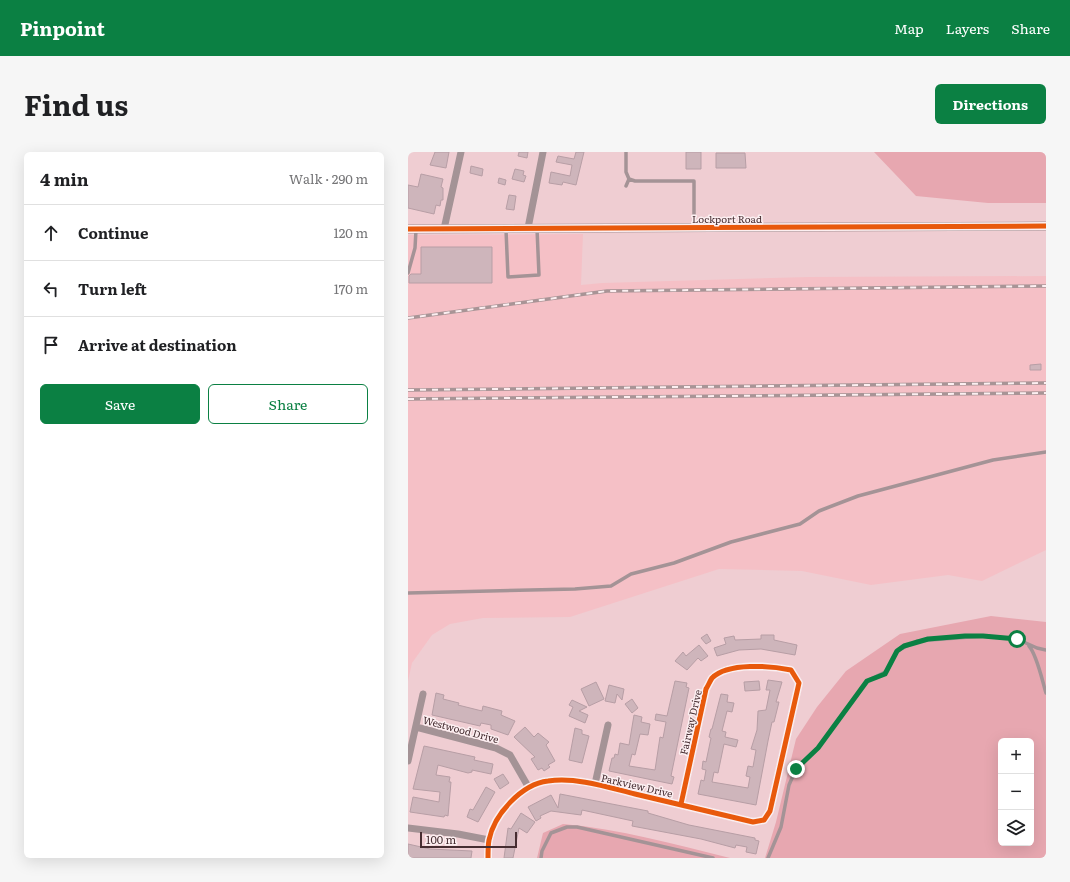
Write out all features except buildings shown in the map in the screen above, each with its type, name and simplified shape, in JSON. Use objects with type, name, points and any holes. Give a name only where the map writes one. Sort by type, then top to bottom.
[{"type":"street","points":[[444,229],[461,152]]},
{"type":"street","points":[[532,228],[543,152]]},
{"type":"street","name":"Lockport Road","points":[[412,229],[1046,226]]},
{"type":"street","name":"Fairway Drive","points":[[681,804],[706,689],[712,678],[724,670],[746,667],[770,666],[791,670]]},
{"type":"street","name":"Parkview Drive","points":[[488,858],[489,840],[495,824],[512,801],[529,788],[547,781],[566,779],[595,784],[753,822],[764,820],[770,811],[799,683],[791,670]]},
{"type":"street","points":[[408,761],[423,694]]},
{"type":"street","points":[[595,784],[608,725]]},
{"type":"street","name":"Westwood Drive","points":[[416,727],[496,748],[510,755],[529,788]]},
{"type":"street","points":[[408,828],[458,834],[489,840]]},
{"type":"lane","points":[[626,152],[626,172],[629,179],[626,186]]},
{"type":"lane","points":[[629,179],[635,181],[694,181],[694,227]]},
{"type":"lane","points":[[506,229],[508,277],[539,275],[532,228]]},
{"type":"lane","points":[[408,273],[415,248],[412,229]]},
{"type":"lane","points":[[408,593],[575,589],[611,586],[631,574],[674,563],[731,542],[800,524],[819,511],[858,496],[993,460],[1046,452]]},
{"type":"lane","points":[[768,858],[781,827],[789,785],[796,769],[818,748],[867,681],[887,672],[897,651],[917,641],[965,636],[1017,639],[1027,644],[1045,649]]},
{"type":"lane","points":[[1027,644],[1035,653],[1038,672],[1046,693]]},
{"type":"lane","points":[[1035,653],[1045,649]]},
{"type":"lane","points":[[541,858],[542,851],[551,833],[567,827],[577,827],[713,858]]},
{"type":"shaded area","points":[[874,152],[1046,152],[1046,203],[988,203],[916,196]]},
{"type":"shaded area","points":[[583,234],[581,285],[602,283],[809,277],[1046,276],[1046,550],[982,581],[948,575],[871,585],[802,571],[719,569],[570,617],[483,618],[450,624],[432,635],[412,663],[408,681],[408,235]]},
{"type":"shaded area","points":[[991,616],[1046,622],[1046,858],[765,858],[776,822],[796,739],[817,707],[846,671],[900,634]]},
{"type":"shaded area","points":[[563,824],[626,833],[730,858],[537,858],[543,833]]},
{"type":"railway","points":[[408,318],[607,291],[1046,286]]},
{"type":"railway","points":[[408,390],[1046,383]]},
{"type":"railway","points":[[408,399],[1046,393]]},
{"type":"cycle path","points":[[408,229],[1046,226]]},
{"type":"cycle path","points":[[488,858],[489,842],[492,830],[503,811],[519,794],[538,783],[548,781],[570,780],[592,783],[753,822],[764,820],[770,811],[799,683],[791,670],[772,667],[739,667],[728,669],[712,678],[706,689],[681,804]]},
{"type":"route","points":[[796,769],[818,748],[862,690],[867,681],[885,674],[897,651],[904,646],[928,639],[965,636],[1017,639]]}]
